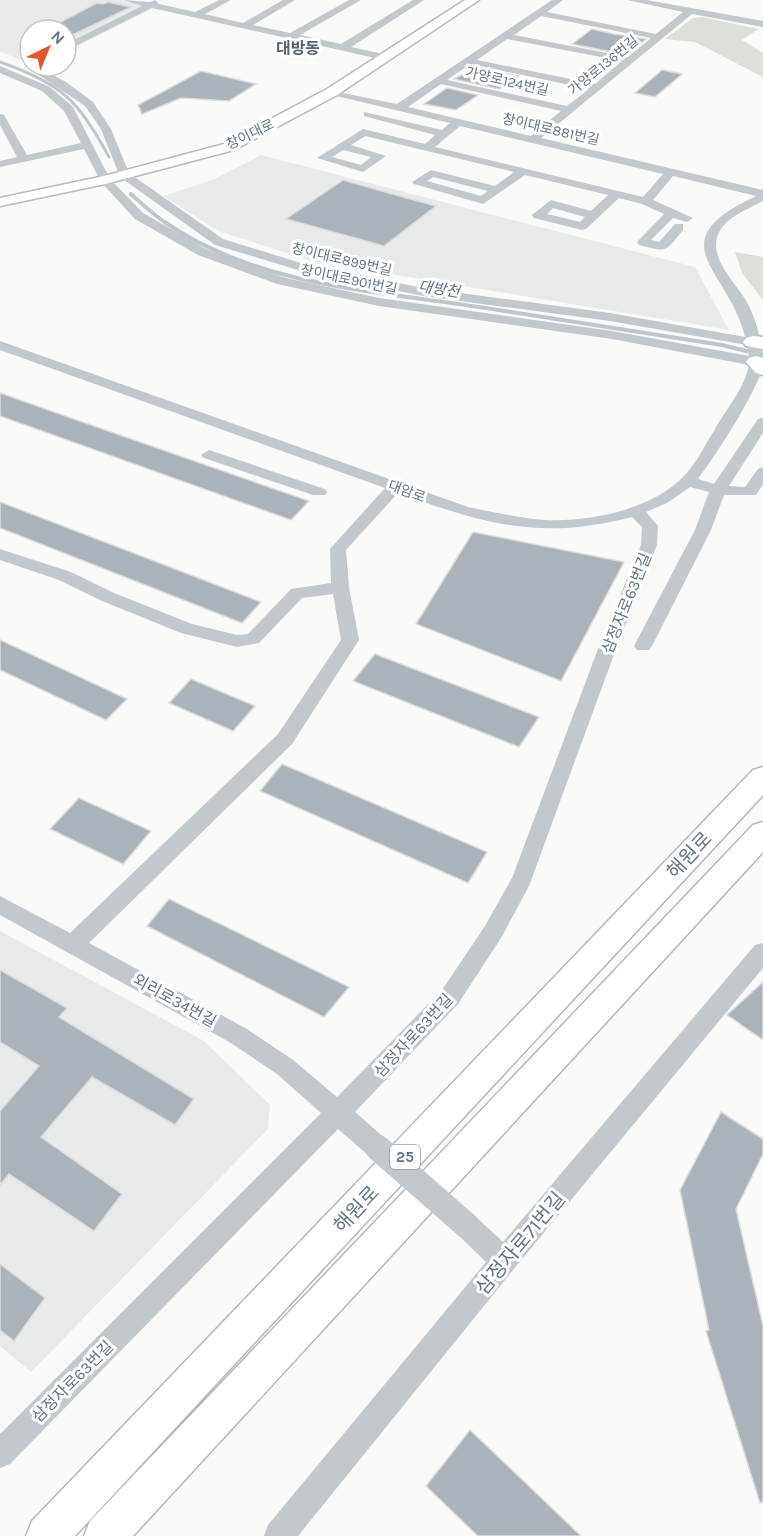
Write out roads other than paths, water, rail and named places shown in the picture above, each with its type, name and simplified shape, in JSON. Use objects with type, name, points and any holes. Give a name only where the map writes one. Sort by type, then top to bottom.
[{"type":"highway","name":"해원로","points":[[47,1536],[763,777]]},
{"type":"highway","name":"25","points":[[105,1536],[763,832]]},
{"type":"main road","name":"창이대로","points":[[0,202],[105,180],[229,147],[332,92],[473,0]]},
{"type":"street","points":[[128,0],[384,57]]},
{"type":"street","points":[[78,42],[160,0]]},
{"type":"street","points":[[197,15],[226,0]]},
{"type":"street","points":[[244,26],[290,0]]},
{"type":"street","points":[[292,36],[356,0]]},
{"type":"street","points":[[342,48],[419,0]]},
{"type":"street","name":"가양로124번길","points":[[399,108],[558,0]]},
{"type":"street","points":[[632,0],[763,24]]},
{"type":"street","name":"가양로136번길","points":[[530,145],[568,110],[690,11]]},
{"type":"street","points":[[539,13],[658,37]]},
{"type":"street","points":[[506,36],[630,60]]},
{"type":"street","name":"가양로124번길","points":[[469,61],[596,87]]},
{"type":"street","name":"창이대로901번길","points":[[0,69],[46,89],[69,108],[105,180],[139,216],[202,252],[282,281],[379,302],[612,335],[761,366]]},
{"type":"street","points":[[51,78],[89,104],[106,129],[124,175]]},
{"type":"street","name":"가양로124번길","points":[[439,81],[568,110]]},
{"type":"street","points":[[332,92],[399,108],[458,128]]},
{"type":"street","points":[[366,114],[443,134]]},
{"type":"street","points":[[0,117],[6,134],[24,160]]},
{"type":"street","points":[[427,148],[443,134],[458,128]]},
{"type":"street","name":"창이대로881번길","points":[[458,128],[530,145],[671,172],[763,196]]},
{"type":"street","points":[[342,146],[363,132],[646,201],[662,207],[683,223],[662,247],[643,242],[670,214]]},
{"type":"street","points":[[0,164],[89,145]]},
{"type":"street","points":[[575,162],[691,190]]},
{"type":"street","points":[[544,177],[556,165]]},
{"type":"street","points":[[497,190],[431,173],[418,182],[483,200],[497,190],[522,172]]},
{"type":"street","points":[[646,201],[671,172]]},
{"type":"street","name":"창이대로899번길","points":[[124,175],[219,242],[298,266],[392,286],[610,317],[758,342]]},
{"type":"street","points":[[593,215],[615,195]]},
{"type":"street","points":[[761,366],[758,342],[744,308],[713,266],[712,237],[718,224],[730,214],[763,196]]},
{"type":"street","points":[[202,252],[219,242]]},
{"type":"street","points":[[379,302],[392,286]]},
{"type":"street","name":"대암로","points":[[0,345],[464,511],[517,521],[557,525],[636,511],[688,481],[761,366]]},
{"type":"street","points":[[642,646],[703,530],[718,490],[763,422]]},
{"type":"street","points":[[209,455],[319,492]]},
{"type":"street","points":[[688,481],[718,490],[750,492],[763,472]]},
{"type":"street","points":[[73,944],[285,739],[350,640],[340,588],[338,549],[396,486]]},
{"type":"street","name":"삼정자로63번길","points":[[0,1454],[450,997],[493,932],[522,880],[607,649],[649,545],[650,526],[636,511]]},
{"type":"street","points":[[0,554],[65,576],[108,597],[187,629],[237,641],[253,639],[297,593],[340,588]]},
{"type":"street","name":"외리로34번길","points":[[0,904],[239,1036],[285,1066],[504,1261]]},
{"type":"street","name":"삼정자로71번길","points":[[279,1536],[504,1261],[763,952]]},
{"type":"waterway","name":"대방천","points":[[0,62],[39,78],[66,96],[87,121],[109,157]]},
{"type":"waterway","name":"대방천","points":[[131,194],[162,220],[201,244],[277,273],[358,290],[722,345],[763,355]]},
{"type":"district","name":"대방동","points":[[298,48]]}]
